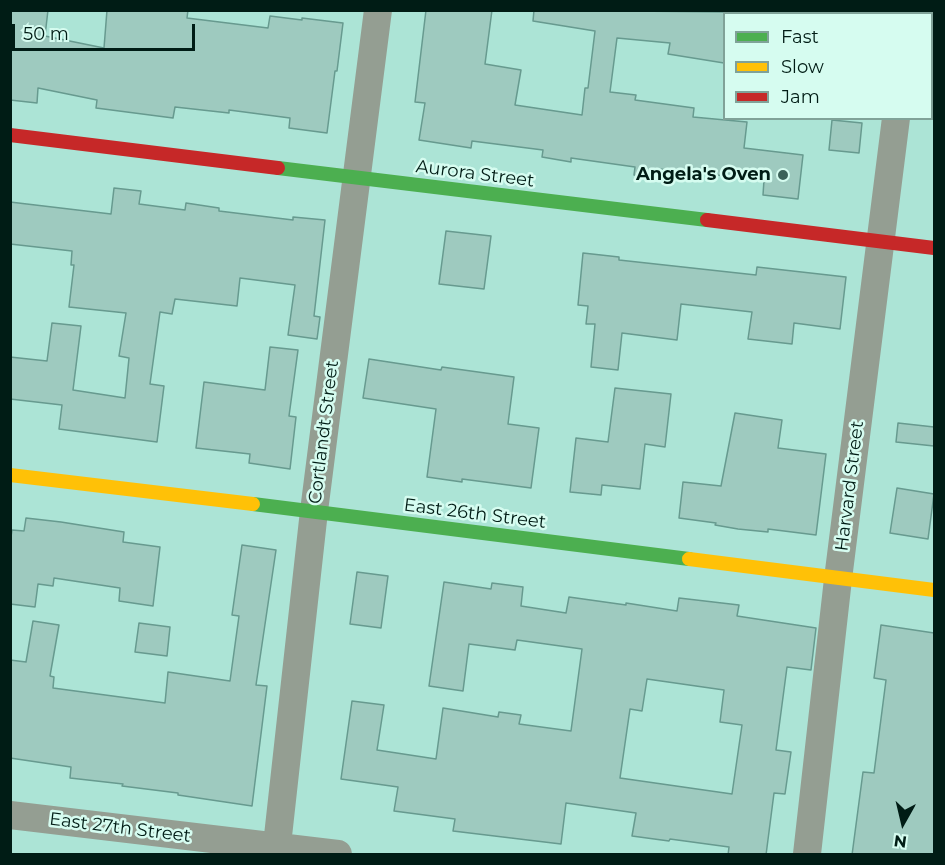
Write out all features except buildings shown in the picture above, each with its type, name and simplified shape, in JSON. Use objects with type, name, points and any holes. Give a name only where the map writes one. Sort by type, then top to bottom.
[{"type":"street","name":"Cortlandt Street","points":[[277,851],[314,511],[378,10]]},
{"type":"street","name":"Harvard Street","points":[[807,855],[838,579],[897,120]]},
{"type":"street","name":"Aurora Street","points":[[10,135],[934,248]]},
{"type":"street","name":"East 26th Street","points":[[10,475],[314,511],[934,590]]},
{"type":"street","name":"East 27th Street","points":[[10,815],[277,851],[338,855]]},
{"type":"traffic: fast","points":[[278,168],[707,220]]},
{"type":"traffic: fast","points":[[253,504],[689,559]]},
{"type":"traffic: slow","points":[[10,475],[253,504]]},
{"type":"traffic: slow","points":[[689,559],[934,590]]},
{"type":"traffic: jam","points":[[10,135],[278,168]]},
{"type":"traffic: jam","points":[[707,220],[934,248]]},
{"type":"place","name":"Angela's Oven","points":[[783,175]]}]
